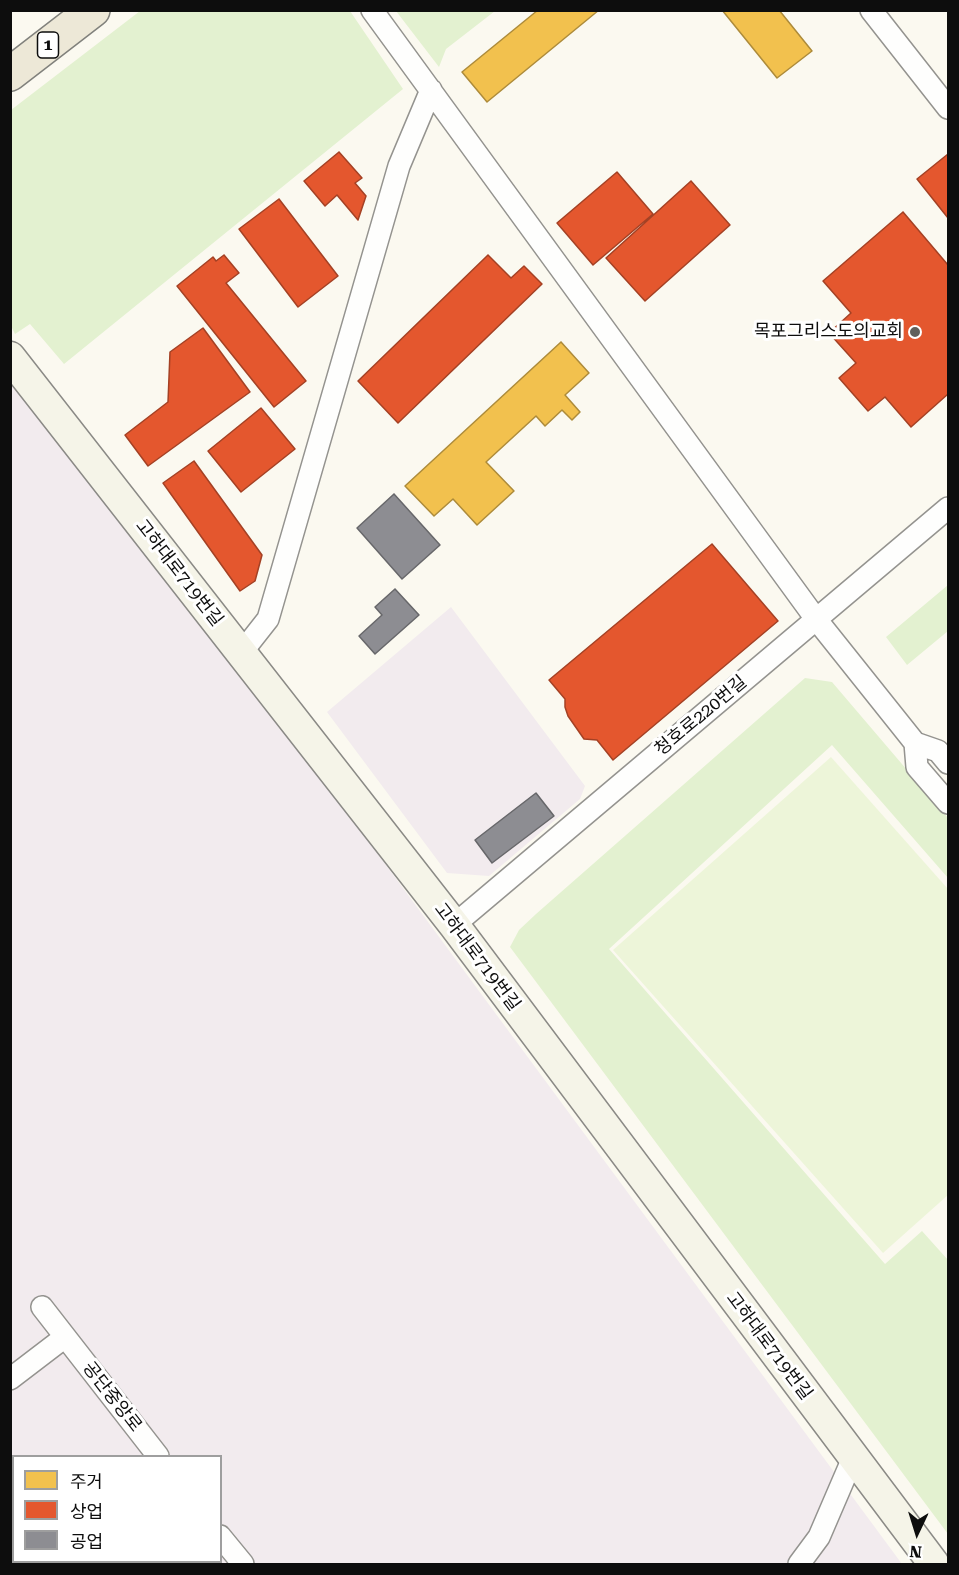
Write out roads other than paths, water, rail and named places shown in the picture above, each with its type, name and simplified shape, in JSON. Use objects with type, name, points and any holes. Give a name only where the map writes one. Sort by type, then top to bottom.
[{"type":"main road","name":"1","points":[[10,74],[93,10]]},
{"type":"street","points":[[372,10],[816,620],[915,743],[938,751],[948,763]]},
{"type":"street","points":[[871,10],[948,108]]},
{"type":"street","points":[[242,652],[268,619],[399,166],[430,90]]},
{"type":"street","name":"고하대로719번길","points":[[10,357],[454,925],[934,1564]]},
{"type":"street","name":"청호로220번길","points":[[454,925],[948,508]]},
{"type":"street","points":[[915,743],[917,767],[948,803]]},
{"type":"street","name":"공단중앙로","points":[[42,1307],[157,1455]]},
{"type":"street","points":[[10,1379],[65,1337]]},
{"type":"street","points":[[800,1564],[819,1537],[853,1458]]},
{"type":"street","points":[[222,1538],[243,1564]]},
{"type":"place","name":"목포그리스도의교회","points":[[915,332]]}]
